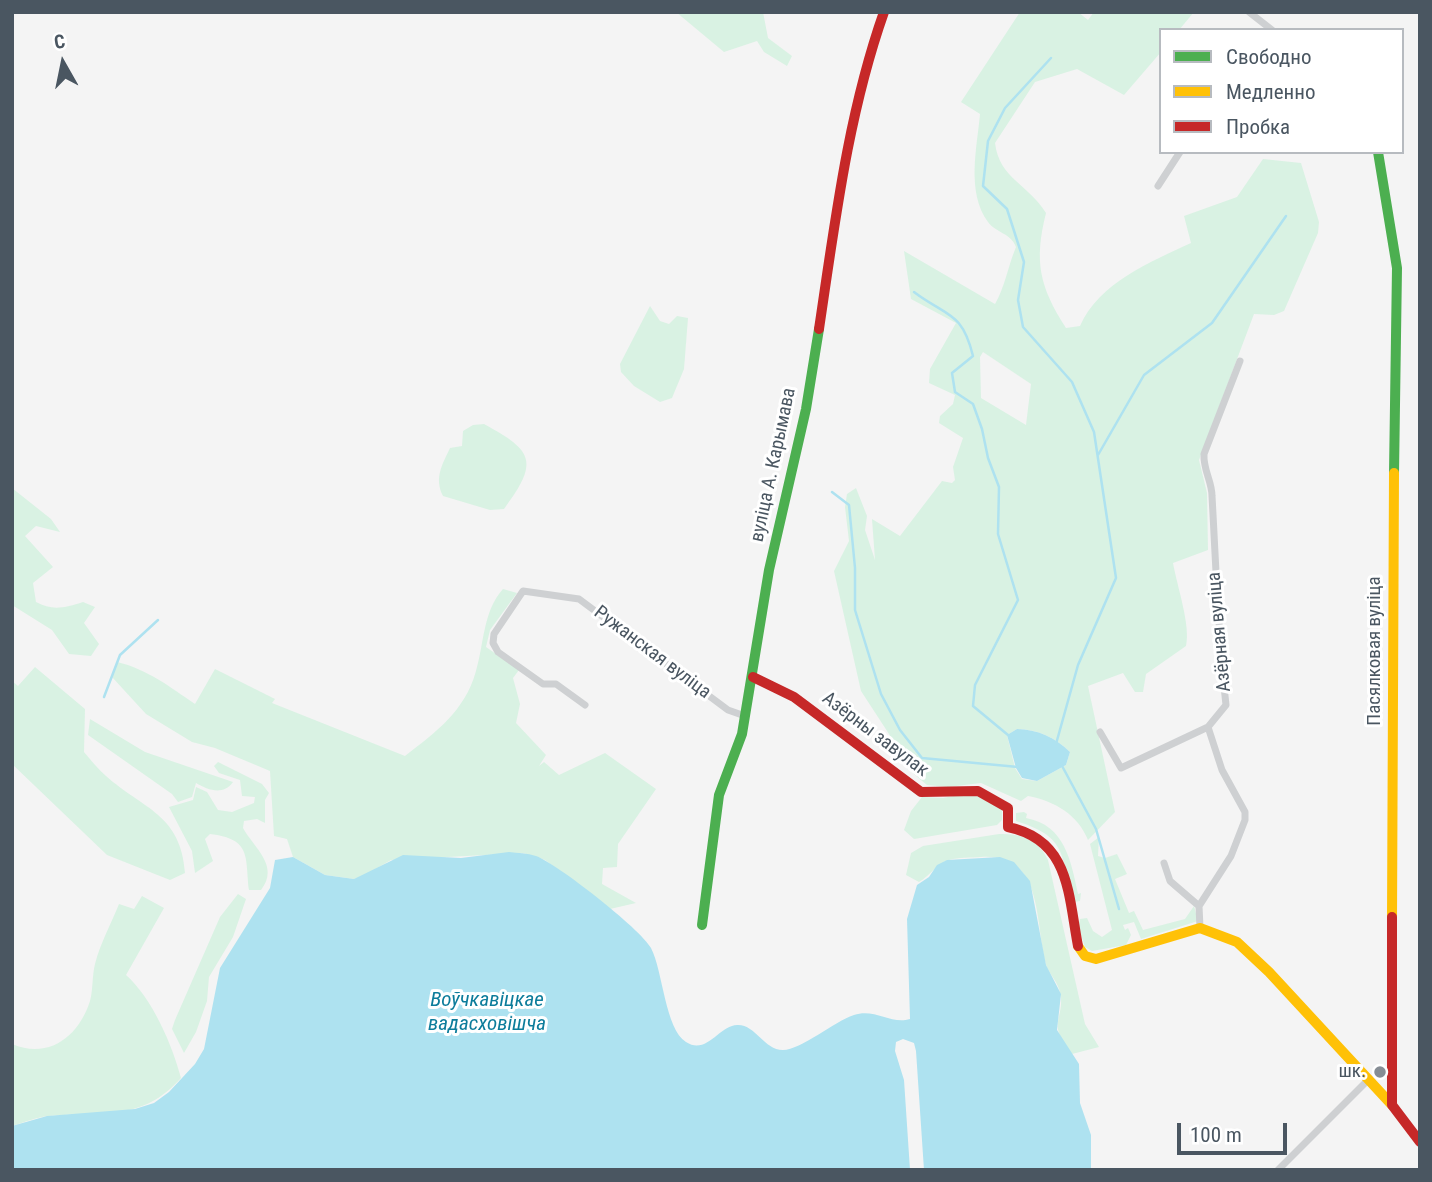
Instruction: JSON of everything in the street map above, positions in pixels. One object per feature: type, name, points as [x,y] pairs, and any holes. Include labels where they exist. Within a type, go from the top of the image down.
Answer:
[{"type":"street","name":"вуліца А. Карымава","points":[[702,925],[707,867],[719,795],[742,734],[769,570],[806,409],[848,142],[871,49],[884,12]]},
{"type":"street","points":[[1249,12],[1269,28]]},
{"type":"street","points":[[1158,186],[1179,154]]},
{"type":"street","name":"Пасялковая вуліца","points":[[1378,154],[1397,268],[1392,677],[1392,1105]]},
{"type":"street","name":"Азёрная вуліца","points":[[1208,727],[1226,705],[1216,622],[1212,491],[1203,467],[1204,454],[1240,361]]},
{"type":"street","name":"Ружанская вуліца","points":[[585,705],[556,684],[542,684],[498,652],[493,643],[494,634],[523,591],[579,599],[728,710],[745,716]]},
{"type":"street","name":"Азёрны завулак","points":[[753,677],[794,696],[921,792],[972,790],[1004,803],[1008,808],[1008,827],[1035,832],[1054,849],[1078,948],[1085,957],[1096,959],[1200,928]]},
{"type":"street","points":[[1100,732],[1121,768],[1208,727],[1222,769],[1245,811],[1245,820],[1231,856],[1199,906],[1200,928],[1237,942],[1255,957],[1369,1079],[1420,1142]]},
{"type":"street","points":[[1164,863],[1170,881],[1199,906]]},
{"type":"street","points":[[1278,1170],[1369,1079]]},
{"type":"green space","points":[[676,12],[763,12],[768,38],[792,56],[787,66],[764,52],[757,41],[724,52]]},
{"type":"green space","points":[[1020,12],[1078,12],[1088,20],[1094,12],[1194,12],[1181,28],[1159,28],[1159,54],[1124,95],[1077,69],[1035,82],[995,143],[1002,165],[1046,213],[1040,245],[1041,273],[1050,299],[1066,328],[1080,326],[1100,298],[1127,276],[1191,243],[1184,216],[1237,197],[1263,159],[1301,163],[1319,222],[1318,233],[1284,311],[1274,315],[1254,314],[1199,460],[1207,493],[1208,550],[1173,563],[1185,617],[1186,646],[1146,674],[1143,692],[1135,692],[1123,673],[1088,686],[1115,812],[1088,840],[1072,816],[1047,801],[1028,796],[1021,801],[981,783],[948,787],[927,785],[903,765],[889,734],[861,691],[834,571],[849,541],[845,507],[847,494],[856,488],[867,516],[865,530],[875,560],[872,519],[900,536],[942,481],[952,483],[955,480],[953,467],[963,438],[939,423],[940,416],[953,404],[955,395],[929,383],[930,369],[956,323],[911,299],[904,251],[995,304],[1016,247],[1011,239],[991,226],[977,197],[975,155],[980,114],[961,102]],"holes":[[[983,352],[1031,384],[1026,425],[981,398],[980,357]],[[1017,729],[1059,742],[1070,752],[1066,765],[1037,781],[1022,779],[1015,768],[1007,735]]]},
{"type":"green space","points":[[650,306],[660,321],[669,324],[677,316],[688,318],[684,369],[672,398],[660,402],[634,386],[621,372],[620,364]]},
{"type":"green space","points":[[484,424],[513,442],[522,450],[526,459],[523,480],[504,509],[490,510],[443,496],[440,489],[440,472],[450,448],[462,446],[463,431],[473,425]]},
{"type":"green space","points":[[12,488],[51,519],[60,532],[36,526],[25,536],[53,567],[33,583],[36,602],[53,608],[83,602],[95,607],[84,623],[99,644],[91,656],[69,654],[52,630],[12,605]]},
{"type":"green space","points":[[503,589],[517,593],[490,630],[486,647],[519,670],[513,678],[520,704],[516,723],[546,755],[539,766],[544,762],[559,775],[605,753],[656,789],[618,844],[617,867],[603,868],[602,884],[636,903],[610,909],[545,860],[523,853],[391,860],[354,879],[325,875],[293,857],[287,839],[274,836],[270,771],[215,748],[192,742],[146,714],[112,677],[117,662],[128,665],[158,679],[195,704],[215,669],[275,699],[272,703],[405,756],[448,720],[465,698],[476,671],[491,607]]},
{"type":"green space","points":[[35,667],[85,709],[84,752],[106,776],[168,825],[182,853],[185,873],[170,880],[107,855],[12,764],[12,681],[18,686]]},
{"type":"green space","points":[[90,719],[145,752],[233,782],[220,790],[196,783],[192,797],[178,802],[172,794],[88,735]]},
{"type":"green space","points":[[218,762],[262,784],[269,793],[265,800],[265,823],[257,819],[244,821],[243,828],[267,865],[268,873],[261,890],[249,890],[244,852],[240,845],[224,836],[210,834],[205,839],[213,861],[195,873],[192,851],[169,807],[193,800],[196,787],[207,792],[218,810],[232,812],[254,803],[255,797],[242,796],[240,780],[219,773],[214,766]]},
{"type":"green space","points":[[969,793],[982,795],[1002,809],[1002,820],[997,825],[914,839],[904,830],[911,811],[922,797],[943,798]]},
{"type":"green space","points":[[1016,813],[1027,814],[1026,818],[1050,828],[1058,836],[1069,857],[1078,894],[1081,893],[1080,901],[1074,902],[1071,898],[1062,857],[1052,840],[1044,833],[1016,821]]},
{"type":"green space","points":[[999,834],[1028,839],[1039,847],[1048,860],[1085,1024],[1099,1047],[1072,1054],[1059,1034],[1059,989],[1046,965],[1032,891],[1025,876],[1015,865],[1001,858],[961,858],[944,862],[919,882],[906,875],[911,853],[923,846]]},
{"type":"green space","points":[[1099,837],[1098,856],[1105,858],[1117,854],[1127,874],[1115,879],[1129,913],[1134,911],[1143,930],[1185,919],[1194,906],[1198,921],[1141,939],[1134,922],[1123,925],[1131,935],[1126,945],[1092,951],[1085,947],[1078,926],[1080,919],[1087,918],[1093,931],[1102,937],[1112,930],[1090,844]]},
{"type":"green space","points":[[238,894],[246,899],[233,937],[209,977],[207,1001],[196,1032],[184,1053],[172,1029],[175,1020],[220,917]]},
{"type":"green space","points":[[142,896],[164,908],[126,975],[144,996],[160,1022],[181,1078],[152,1102],[136,1108],[121,1112],[44,1117],[12,1126],[12,1044],[38,1049],[50,1047],[61,1042],[78,1025],[90,1001],[97,956],[119,904],[134,909]]},
{"type":"water","points":[[1017,729],[1046,735],[1059,742],[1070,752],[1066,765],[1037,781],[1022,778],[1016,768],[1007,735]]},
{"type":"water","name":"Воўчкавіцкае вадасховішча","points":[[509,852],[536,856],[546,861],[615,912],[644,939],[655,958],[673,1025],[686,1042],[694,1045],[707,1043],[725,1029],[738,1025],[750,1029],[770,1046],[783,1050],[799,1046],[837,1023],[862,1013],[896,1020],[910,1019],[907,919],[917,885],[929,877],[937,865],[947,860],[1000,857],[1014,862],[1030,881],[1046,965],[1061,994],[1057,1030],[1079,1064],[1080,1103],[1091,1135],[1091,1170],[924,1170],[916,1051],[914,1043],[903,1039],[896,1042],[895,1051],[904,1080],[910,1170],[12,1170],[12,1126],[47,1116],[135,1109],[154,1103],[169,1092],[195,1064],[204,1049],[220,968],[270,888],[275,860],[293,857],[325,875],[354,879],[403,855],[461,858]]},
{"type":"waterway","points":[[1051,58],[1005,108],[988,141],[983,186],[1007,209],[1024,262],[1018,300],[1023,327],[1072,382],[1094,432],[1116,578],[1078,665],[1056,744]]},
{"type":"waterway","points":[[1098,455],[1144,375],[1212,323],[1286,216]]},
{"type":"waterway","points":[[914,292],[952,316],[964,331],[973,356],[952,373],[955,392],[973,404],[982,429],[988,458],[999,487],[998,534],[1018,600],[975,685],[973,706],[1008,735]]},
{"type":"waterway","points":[[832,492],[849,505],[855,568],[855,610],[881,694],[900,730],[922,758],[1018,767]]},
{"type":"waterway","points":[[104,697],[120,655],[158,620]]},
{"type":"waterway","points":[[1061,764],[1096,829],[1119,909]]},
{"type":"traffic: fast","points":[[1378,154],[1397,268],[1394,473]]},
{"type":"traffic: fast","points":[[702,925],[719,795],[742,734],[769,570],[806,409],[819,329]]},
{"type":"traffic: slow","points":[[1392,917],[1394,473]]},
{"type":"traffic: slow","points":[[1078,946],[1085,956],[1096,959],[1200,928],[1237,942],[1269,972],[1392,1105]]},
{"type":"traffic: jam","points":[[819,329],[852,129],[884,12]]},
{"type":"traffic: jam","points":[[753,677],[794,697],[921,792],[978,791],[1008,808],[1008,827],[1028,834],[1044,844],[1055,857],[1068,889],[1078,946]]},
{"type":"traffic: jam","points":[[1392,917],[1392,1105],[1420,1142]]},
{"type":"place","name":"шк.","points":[[1380,1072]]}]
